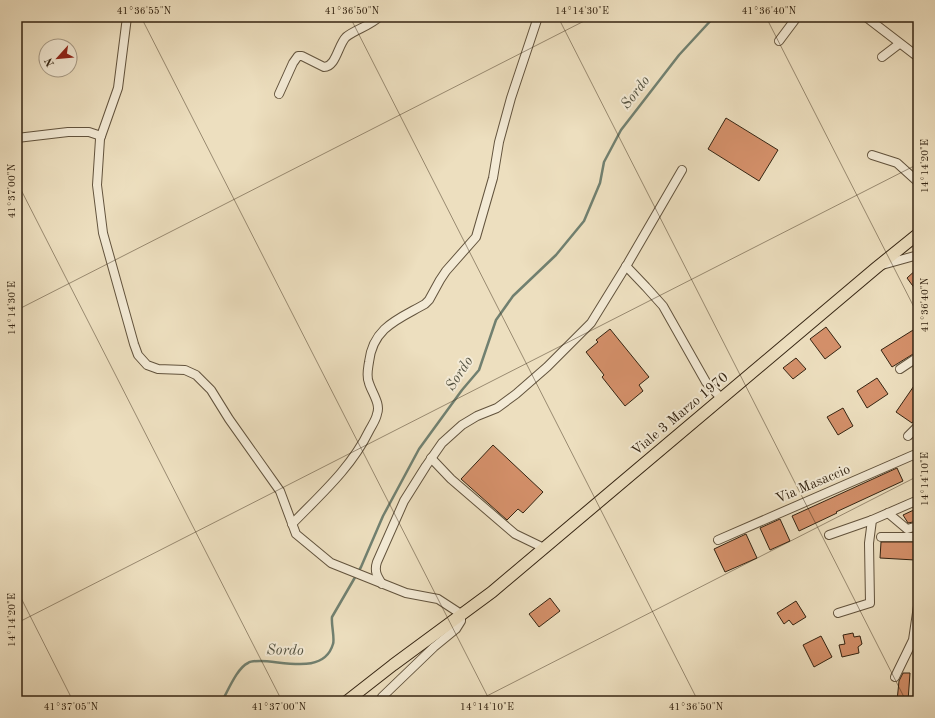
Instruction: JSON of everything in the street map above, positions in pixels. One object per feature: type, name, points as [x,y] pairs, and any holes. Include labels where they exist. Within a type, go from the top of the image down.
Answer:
[{"type":"main road","name":"Viale 3 Marzo 1970","points":[[346,701],[492,592],[918,234]]},
{"type":"street","points":[[127,17],[118,88],[101,136],[97,185],[103,233],[138,355],[147,365],[158,369],[185,370],[196,375],[211,390],[229,420],[280,491],[296,534],[331,563],[406,594],[438,599],[461,614],[461,621],[456,629],[434,647],[382,697],[380,701]]},
{"type":"street","points":[[279,94],[292,63],[298,56],[302,56],[324,67],[328,67],[332,64],[346,38],[379,17]]},
{"type":"street","points":[[292,524],[343,472],[362,445],[377,415],[379,408],[368,381],[368,373],[370,356],[378,336],[390,324],[426,304],[446,271],[476,237],[493,178],[511,98],[538,17]]},
{"type":"street","points":[[866,17],[899,44],[918,57]]},
{"type":"street","points":[[877,26],[879,17]]},
{"type":"street","points":[[779,42],[794,18]]},
{"type":"street","points":[[882,57],[899,44]]},
{"type":"street","points":[[17,138],[68,132],[89,132],[101,136]]},
{"type":"street","points":[[872,155],[897,163],[918,182]]},
{"type":"street","points":[[382,584],[376,574],[375,569],[377,562],[404,501],[431,458],[442,443],[462,425],[477,416],[497,408],[516,394],[547,367],[591,323],[682,170]]},
{"type":"street","points":[[876,268],[918,255]]},
{"type":"street","points":[[626,266],[663,306],[706,382],[722,399]]},
{"type":"street","points":[[900,369],[918,357]]},
{"type":"street","points":[[908,436],[918,426]]},
{"type":"street","name":"Via Masaccio","points":[[718,540],[918,453]]},
{"type":"street","points":[[431,458],[451,480],[515,534],[544,548]]},
{"type":"street","points":[[829,535],[872,520],[918,500]]},
{"type":"street","points":[[888,513],[907,529],[918,526]]},
{"type":"street","points":[[838,613],[870,603],[869,543],[872,520]]},
{"type":"street","points":[[880,537],[918,537]]},
{"type":"street","points":[[895,677],[913,640],[918,606]]},
{"type":"building","points":[[726,118],[778,150],[759,181],[708,149]]},
{"type":"building","points":[[918,268],[918,293],[907,278]]},
{"type":"building","points":[[826,327],[841,347],[825,359],[810,339]]},
{"type":"building","points":[[918,327],[918,351],[892,367],[881,350]]},
{"type":"building","points":[[610,329],[649,377],[639,385],[643,391],[625,406],[602,377],[604,375],[586,352],[598,342],[596,340]]},
{"type":"building","points":[[796,358],[806,369],[793,379],[783,368]]},
{"type":"building","points":[[877,378],[888,394],[867,408],[857,391]]},
{"type":"building","points":[[918,380],[918,415],[912,423],[896,412]]},
{"type":"building","points":[[843,408],[853,426],[838,435],[827,417]]},
{"type":"building","points":[[493,445],[543,492],[523,513],[518,509],[507,520],[461,479]]},
{"type":"building","points":[[897,468],[903,481],[799,531],[792,516]]},
{"type":"building","points":[[918,508],[918,521],[908,523],[903,515]]},
{"type":"building","points":[[780,519],[790,541],[770,550],[760,528]]},
{"type":"building","points":[[746,534],[757,558],[725,572],[714,549]]},
{"type":"building","points":[[881,542],[916,542],[915,560],[880,558]]},
{"type":"building","points":[[550,598],[560,611],[539,627],[529,614]]},
{"type":"building","points":[[796,601],[806,617],[793,625],[789,620],[784,624],[777,613]]},
{"type":"building","points":[[853,633],[854,637],[860,636],[862,644],[858,647],[859,653],[842,657],[839,645],[845,644],[843,635]]},
{"type":"building","points":[[821,636],[832,657],[814,667],[803,645]]},
{"type":"building","points":[[903,673],[910,673],[908,701],[897,701],[899,681]]},
{"type":"waterway","name":"Sordo","points":[[222,701],[233,680],[240,670],[249,662],[260,661],[291,664],[312,663],[321,660],[328,654],[333,644],[332,617],[361,567],[383,516],[419,449],[462,390],[479,370],[496,320],[513,296],[556,255],[584,221],[600,183],[604,162],[621,130],[679,55],[714,17]]}]
